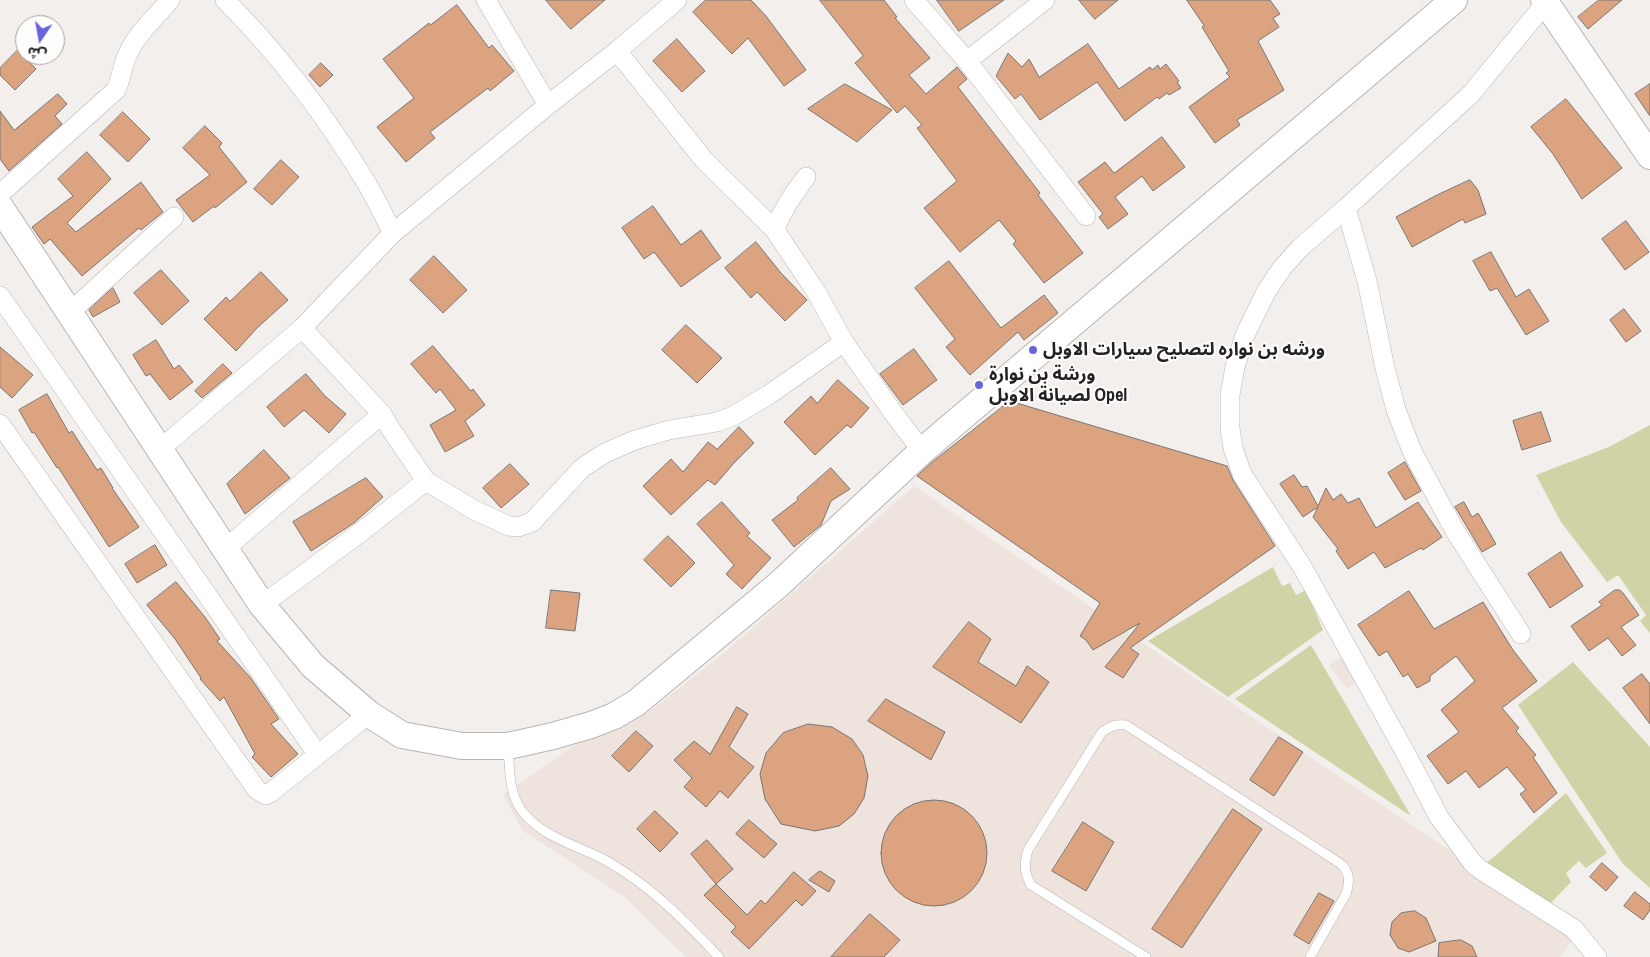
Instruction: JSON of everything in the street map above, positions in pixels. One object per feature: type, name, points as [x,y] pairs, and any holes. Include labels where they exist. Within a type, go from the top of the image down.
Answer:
[{"type":"street","points":[[0,194],[116,90],[132,46],[170,0]]},
{"type":"street","points":[[225,0],[278,58],[325,120],[365,180],[392,233]]},
{"type":"street","points":[[486,0],[548,105]]},
{"type":"street","points":[[159,450],[302,328],[392,233],[548,105],[618,51],[677,0]]},
{"type":"street","points":[[914,0],[967,61],[1086,216]]},
{"type":"street","points":[[967,61],[1045,0]]},
{"type":"street","points":[[0,207],[262,605],[313,666],[368,714],[402,735],[462,746],[508,746],[591,725],[614,716],[636,704],[777,586],[922,451],[1454,0]]},
{"type":"street","points":[[1598,957],[1574,929],[1478,868],[1439,818],[1401,744],[1303,568],[1242,474],[1233,448],[1230,428],[1230,394],[1234,367],[1245,334],[1266,292],[1282,268],[1300,248],[1471,94],[1546,1],[1650,156]]},
{"type":"street","points":[[618,51],[704,160],[720,178],[774,229],[815,290],[844,342],[922,451]]},
{"type":"street","points":[[774,229],[789,201],[806,177]]},
{"type":"street","points":[[1346,208],[1368,281],[1396,410],[1412,451],[1455,531],[1521,634]]},
{"type":"street","points":[[69,312],[174,217]]},
{"type":"street","points":[[0,296],[318,755]]},
{"type":"street","points":[[302,328],[382,414],[426,481],[474,510],[509,526],[518,527],[525,526],[538,517],[582,468],[605,453],[635,440],[669,430],[717,422],[733,416],[770,394],[844,342]]},
{"type":"street","points":[[225,549],[382,414]]},
{"type":"street","points":[[0,424],[257,790],[266,795],[270,793],[368,714]]},
{"type":"street","points":[[262,605],[426,481]]},
{"type":"lane","points":[[1146,957],[1031,885],[1024,864],[1028,850],[1102,732],[1109,726],[1118,724],[1126,726],[1346,869],[1349,886],[1346,894],[1310,957]]},
{"type":"lane","points":[[508,746],[511,783],[515,799],[530,820],[543,830],[569,844],[603,859],[652,892],[719,957]]},
{"type":"shaded area","points":[[914,486],[1303,752],[1576,935],[1560,957],[686,957],[623,896],[523,831],[503,795],[570,748],[650,711],[724,653]]},
{"type":"shaded area","points":[[1343,656],[1361,679],[1347,689],[1329,666]]},
{"type":"green space","points":[[1650,425],[1650,633],[1640,621],[1646,615],[1618,575],[1607,582],[1561,522],[1536,475],[1609,447]]},
{"type":"green space","points":[[1273,567],[1282,586],[1290,583],[1296,595],[1306,590],[1323,630],[1228,697],[1148,641]]},
{"type":"green space","points":[[1311,645],[1411,816],[1235,699]]},
{"type":"green space","points":[[1573,662],[1650,747],[1650,888],[1623,864],[1518,705]]},
{"type":"green space","points":[[1566,793],[1607,853],[1586,868],[1579,861],[1566,873],[1571,882],[1545,909],[1482,866]]},
{"type":"building","points":[[546,0],[605,0],[571,29]]},
{"type":"building","points":[[706,0],[751,0],[766,16],[806,70],[784,86],[748,38],[732,54],[693,12]]},
{"type":"building","points":[[820,0],[884,0],[897,17],[895,18],[930,58],[909,75],[926,94],[957,67],[967,79],[958,87],[1040,193],[1038,195],[1083,253],[1044,283],[1013,244],[1016,241],[999,220],[960,252],[924,208],[957,181],[917,128],[922,125],[905,106],[897,113],[855,63],[863,56]]},
{"type":"building","points":[[937,0],[1004,0],[959,31]]},
{"type":"building","points":[[1079,0],[1118,0],[1095,19]]},
{"type":"building","points":[[1187,0],[1270,0],[1280,14],[1273,18],[1279,27],[1258,41],[1284,90],[1237,120],[1240,125],[1215,143],[1189,107],[1230,77],[1226,73],[1229,71]]},
{"type":"building","points":[[1599,0],[1622,0],[1588,29],[1578,17]]},
{"type":"building","points":[[457,5],[489,48],[492,45],[514,71],[490,91],[488,88],[430,132],[435,138],[406,162],[377,127],[414,98],[383,59],[429,23],[430,25]]},
{"type":"building","points":[[677,39],[705,71],[682,92],[653,61]]},
{"type":"building","points":[[1088,44],[1119,89],[1150,67],[1152,70],[1158,65],[1160,69],[1166,64],[1179,81],[1177,82],[1181,88],[1169,95],[1167,93],[1159,99],[1157,97],[1125,121],[1097,82],[1040,120],[1021,94],[1015,99],[996,76],[1008,53],[1022,67],[1029,59],[1039,77]]},
{"type":"building","points":[[15,53],[15,65],[32,65],[36,69],[15,90],[0,75],[0,68]]},
{"type":"building","points":[[321,63],[333,75],[320,87],[309,75]]},
{"type":"building","points":[[845,84],[892,110],[857,142],[808,109]]},
{"type":"building","points":[[1650,84],[1650,116],[1635,94]]},
{"type":"building","points":[[58,94],[67,104],[55,116],[62,124],[9,171],[0,159],[0,111],[14,130]]},
{"type":"building","points":[[1566,99],[1622,168],[1582,199],[1553,154],[1531,127]]},
{"type":"building","points":[[123,112],[150,139],[128,162],[100,135]]},
{"type":"building","points":[[205,126],[222,143],[219,147],[247,182],[215,208],[214,206],[193,222],[176,200],[210,175],[183,148]]},
{"type":"building","points":[[1162,137],[1185,167],[1153,191],[1142,176],[1115,197],[1128,214],[1108,229],[1099,217],[1103,214],[1078,182],[1105,162],[1114,173]]},
{"type":"building","points":[[87,152],[111,179],[67,223],[76,232],[141,182],[163,212],[141,230],[139,228],[82,276],[50,239],[44,244],[32,227],[73,196],[58,179]]},
{"type":"building","points":[[281,160],[299,177],[272,205],[254,189]]},
{"type":"building","points":[[1470,180],[1478,190],[1486,214],[1465,223],[1463,219],[1412,247],[1396,217]]},
{"type":"building","points":[[653,206],[681,245],[701,230],[721,258],[681,287],[654,252],[644,259],[622,228]]},
{"type":"building","points":[[1626,221],[1649,252],[1625,270],[1602,239]]},
{"type":"building","points":[[756,242],[781,273],[807,300],[785,321],[757,292],[751,298],[725,268]]},
{"type":"building","points":[[1491,252],[1516,297],[1529,289],[1549,321],[1526,335],[1497,288],[1490,291],[1473,261]]},
{"type":"building","points":[[434,256],[467,290],[443,313],[410,280]]},
{"type":"building","points":[[949,261],[1001,328],[1044,295],[1058,313],[1024,340],[1018,332],[970,375],[946,347],[955,339],[915,288]]},
{"type":"building","points":[[161,270],[189,301],[162,325],[134,293]]},
{"type":"building","points":[[261,272],[288,300],[257,328],[236,351],[204,319],[226,297],[230,301]]},
{"type":"building","points":[[113,288],[120,302],[93,317],[89,310]]},
{"type":"building","points":[[1624,309],[1641,331],[1626,342],[1610,320]]},
{"type":"building","points":[[686,325],[722,358],[697,383],[662,350]]},
{"type":"building","points":[[156,340],[174,369],[179,365],[193,382],[170,400],[150,374],[146,376],[133,355]]},
{"type":"building","points":[[433,346],[471,391],[473,389],[485,405],[465,421],[474,436],[445,452],[430,425],[456,410],[440,389],[436,393],[411,364]]},
{"type":"building","points":[[0,347],[33,375],[12,398],[0,387]]},
{"type":"building","points":[[914,349],[937,380],[903,405],[880,374]]},
{"type":"building","points":[[223,364],[232,373],[202,398],[195,391]]},
{"type":"building","points":[[306,374],[325,396],[346,414],[329,433],[304,410],[284,427],[267,407]]},
{"type":"building","points":[[838,380],[869,408],[851,428],[847,425],[815,455],[784,422],[811,396],[817,403]]},
{"type":"building","points":[[47,394],[69,433],[72,431],[97,470],[101,468],[112,488],[139,527],[109,547],[58,467],[34,432],[32,433],[19,410]]},
{"type":"building","points":[[1010,401],[1227,466],[1233,480],[1275,546],[1130,648],[1139,654],[1123,678],[1105,667],[1140,623],[1093,650],[1086,640],[1080,636],[1100,603],[917,476]]},
{"type":"building","points":[[1541,412],[1551,441],[1522,450],[1513,421]]},
{"type":"building","points":[[739,427],[754,443],[715,485],[708,480],[671,515],[643,486],[671,459],[683,472],[708,442],[717,449]]},
{"type":"building","points":[[264,450],[290,478],[245,514],[227,484]]},
{"type":"building","points":[[1405,462],[1421,491],[1405,500],[1388,473]]},
{"type":"building","points":[[510,464],[529,484],[501,508],[483,488]]},
{"type":"building","points":[[831,468],[850,489],[831,501],[821,525],[794,547],[772,520],[798,500],[797,498]]},
{"type":"building","points":[[1294,475],[1302,487],[1307,486],[1318,506],[1326,488],[1333,500],[1341,494],[1348,503],[1359,498],[1376,528],[1418,502],[1442,537],[1423,550],[1421,548],[1385,568],[1374,552],[1348,569],[1336,551],[1338,549],[1313,517],[1318,507],[1303,517],[1280,484]]},
{"type":"building","points":[[366,478],[383,497],[354,523],[311,551],[293,522]]},
{"type":"building","points":[[722,502],[750,533],[747,536],[771,558],[742,589],[726,574],[734,565],[697,524]]},
{"type":"building","points":[[1464,502],[1472,517],[1478,513],[1496,544],[1482,552],[1455,507]]},
{"type":"building","points":[[668,536],[695,563],[671,587],[644,560]]},
{"type":"building","points":[[155,545],[167,565],[137,583],[125,564]]},
{"type":"building","points":[[1561,552],[1583,586],[1550,608],[1528,574]]},
{"type":"building","points":[[176,582],[205,617],[220,639],[217,641],[250,677],[279,719],[271,724],[298,754],[271,777],[252,757],[255,754],[224,697],[220,701],[200,679],[175,639],[147,605]]},
{"type":"building","points":[[551,590],[580,593],[575,631],[546,628]]},
{"type":"building","points":[[1615,590],[1620,590],[1623,593],[1639,615],[1621,627],[1636,645],[1622,656],[1608,638],[1589,651],[1571,626],[1602,605],[1599,602]]},
{"type":"building","points":[[1409,591],[1434,629],[1483,602],[1513,650],[1537,681],[1502,708],[1519,728],[1516,731],[1536,755],[1533,757],[1557,793],[1534,813],[1520,794],[1526,790],[1507,767],[1479,788],[1466,771],[1448,784],[1427,756],[1459,732],[1441,710],[1475,681],[1456,656],[1430,676],[1430,681],[1417,688],[1408,674],[1403,677],[1387,651],[1379,656],[1358,625]]},
{"type":"building","points":[[969,622],[991,639],[978,662],[1016,686],[1027,666],[1049,682],[1021,723],[933,667]]},
{"type":"building","points":[[1642,674],[1650,684],[1650,724],[1623,688]]},
{"type":"building","points":[[886,699],[945,732],[931,760],[868,721]]},
{"type":"building","points":[[737,707],[748,714],[729,747],[754,767],[728,798],[720,791],[706,807],[684,787],[692,778],[674,760],[694,741],[710,754]]},
{"type":"building","points":[[808,724],[832,727],[852,739],[863,755],[868,776],[864,798],[854,814],[839,826],[815,831],[781,824],[765,799],[760,774],[766,753],[783,733]]},
{"type":"building","points":[[636,731],[653,746],[629,772],[612,756]]},
{"type":"building","points":[[1279,737],[1303,752],[1274,796],[1250,780]]},
{"type":"building","points":[[934,800],[954,804],[971,816],[983,833],[987,853],[983,873],[971,890],[954,902],[934,906],[914,902],[897,890],[885,873],[881,853],[885,833],[897,816],[914,804]]},
{"type":"building","points":[[1233,809],[1262,829],[1182,948],[1152,929]]},
{"type":"building","points":[[655,811],[678,833],[660,852],[637,829]]},
{"type":"building","points":[[749,820],[777,844],[764,858],[736,834]]},
{"type":"building","points":[[1083,822],[1114,842],[1086,891],[1052,871]]},
{"type":"building","points":[[707,840],[733,869],[716,884],[691,854]]},
{"type":"building","points":[[1602,863],[1618,877],[1606,891],[1590,877]]},
{"type":"building","points":[[820,871],[835,881],[829,892],[809,880]]},
{"type":"building","points":[[794,872],[816,891],[802,906],[796,900],[749,949],[731,932],[736,927],[704,895],[716,884],[747,915],[761,900],[765,904]]},
{"type":"building","points":[[1635,892],[1650,904],[1650,910],[1643,920],[1624,906]]},
{"type":"building","points":[[1319,893],[1334,901],[1309,944],[1294,935]]},
{"type":"building","points":[[1415,911],[1426,918],[1436,941],[1409,952],[1398,948],[1390,935],[1392,922],[1401,913]]},
{"type":"building","points":[[870,914],[900,940],[884,957],[831,957]]},
{"type":"building","points":[[1461,940],[1472,946],[1477,957],[1438,957],[1439,943]]},
{"type":"place","name":"ورشه بن نواره لتصليح سيارات الاوبل","points":[[1033,350]]},
{"type":"place","name":"ورشة بن نوارة لصيانة الاوبل Opel","points":[[979,385]]}]
